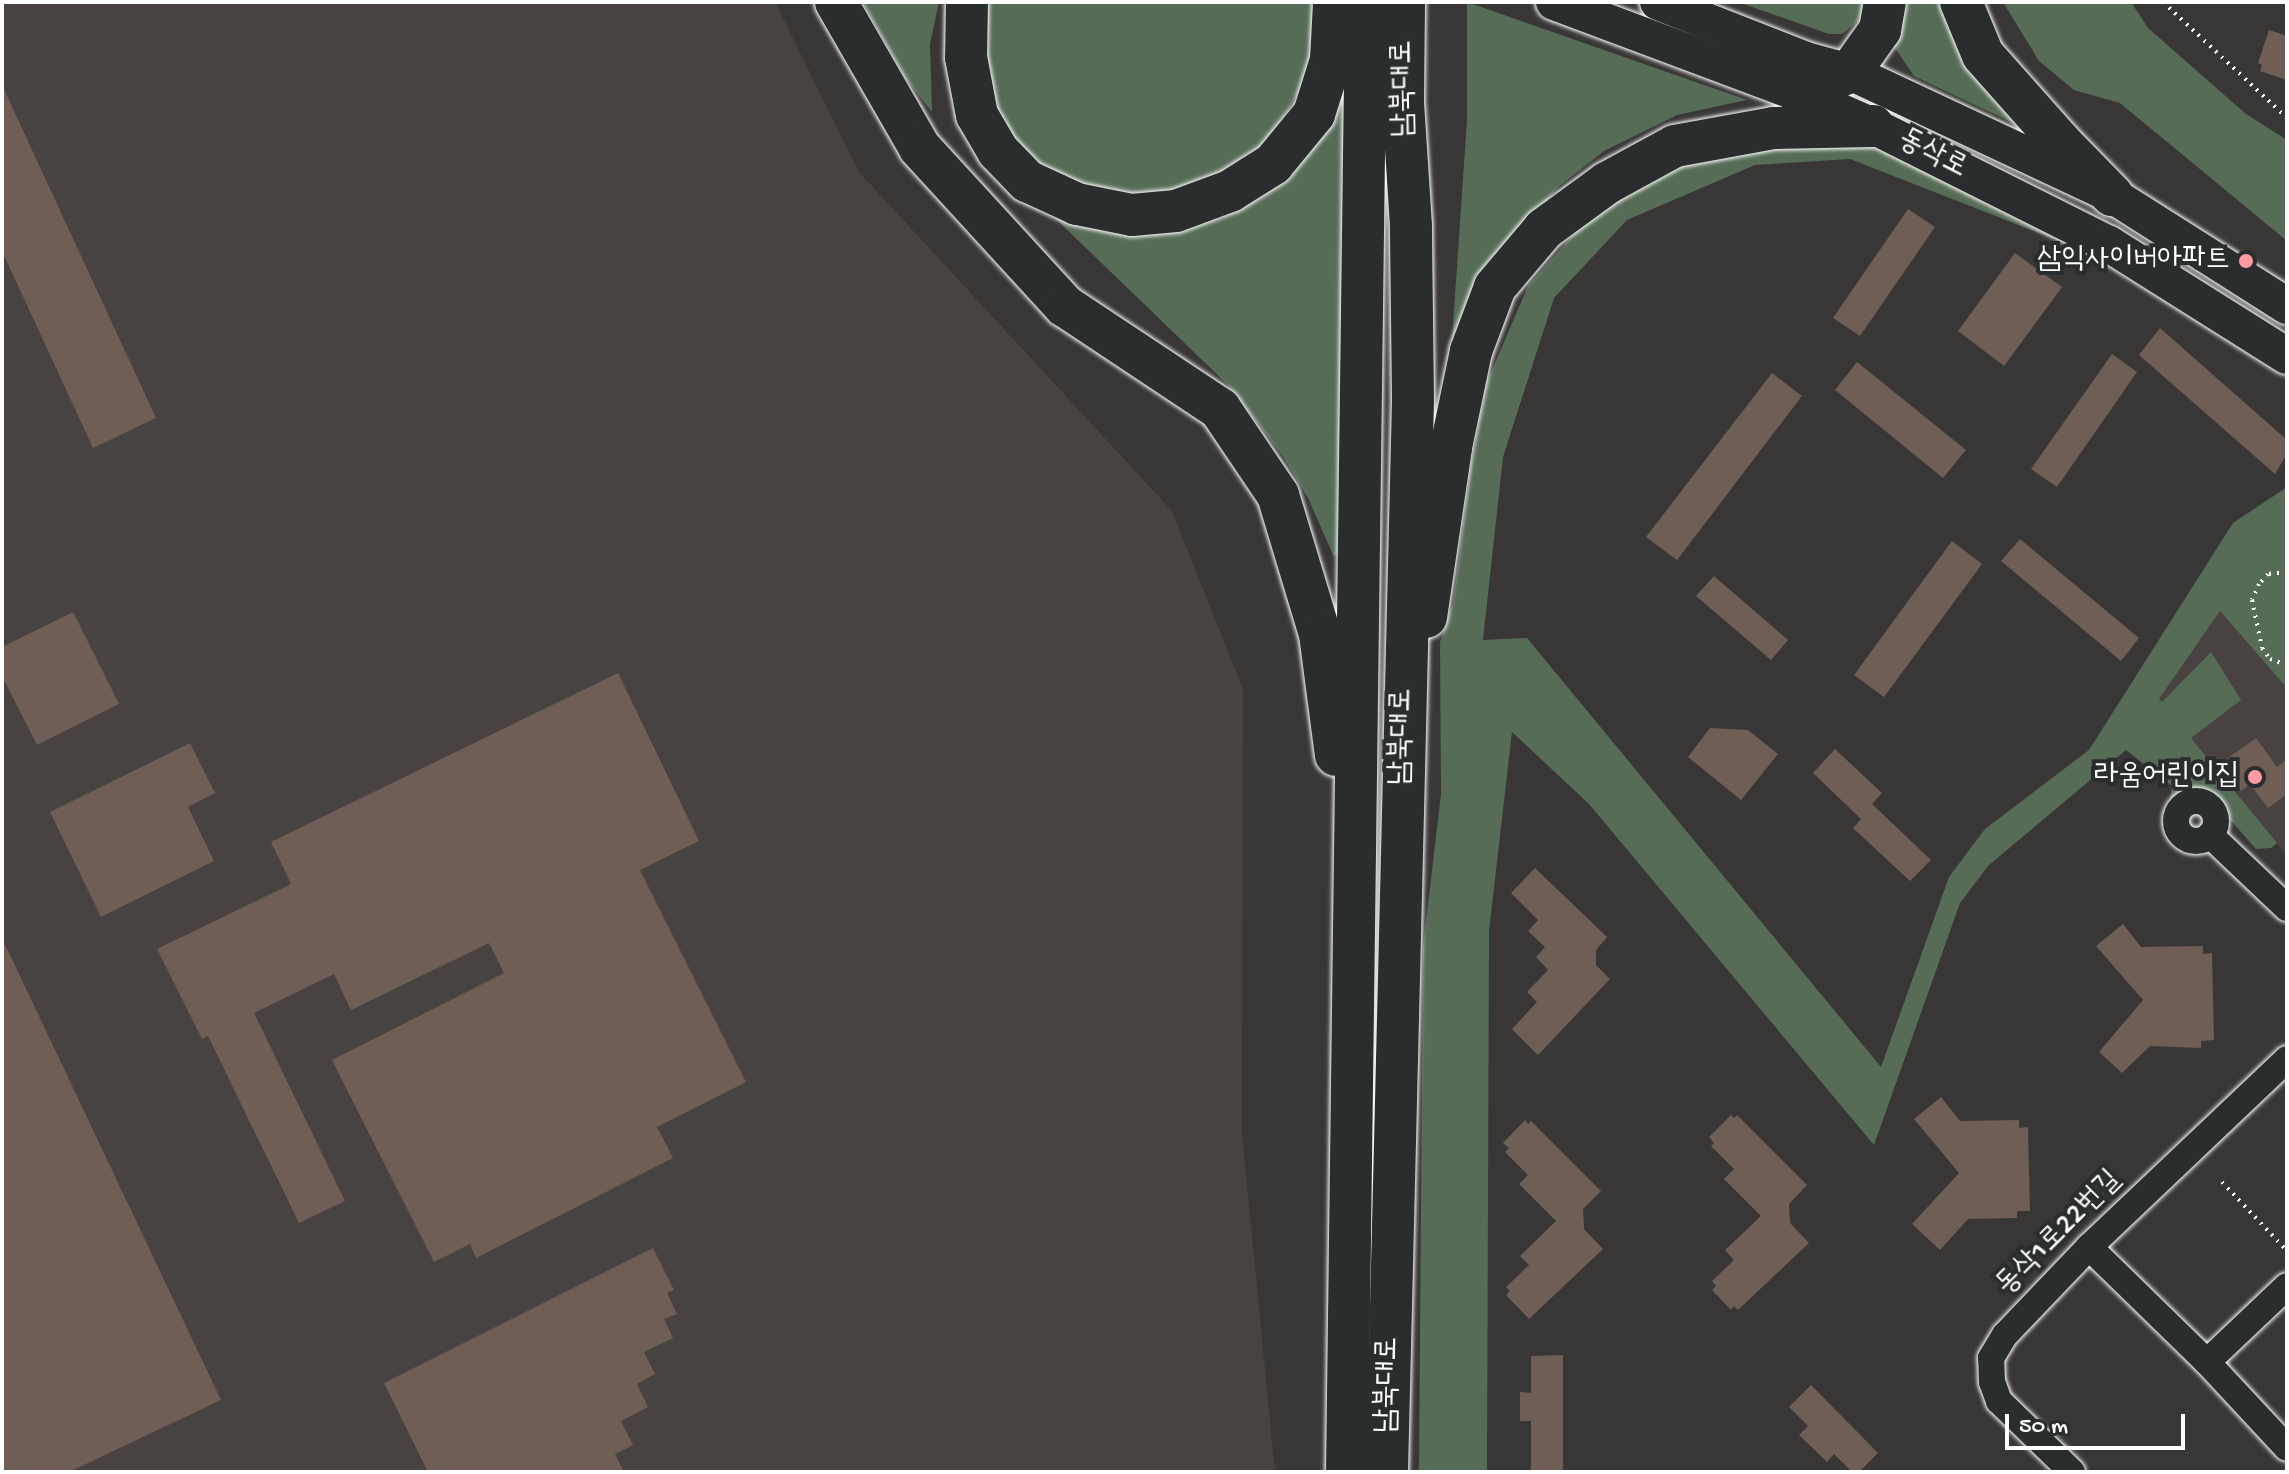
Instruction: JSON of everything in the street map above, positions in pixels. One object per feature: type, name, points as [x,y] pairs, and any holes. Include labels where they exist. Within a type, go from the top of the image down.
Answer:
[{"type":"highway","points":[[967,2],[966,57],[977,115],[998,151],[1027,181],[1077,204],[1132,215],[1190,206],[1230,191],[1273,164],[1314,114],[1331,60],[1334,2]]},
{"type":"highway","name":"남북대로","points":[[1347,1472],[1366,2]]},
{"type":"highway","name":"남북대로","points":[[1387,1472],[1413,398],[1411,226],[1403,101],[1404,2]]},
{"type":"highway","points":[[1411,226],[1424,2]]},
{"type":"highway","points":[[1798,93],[1850,72],[1880,30],[1885,2]]},
{"type":"highway","points":[[1961,2],[1983,55],[2112,195]]},
{"type":"highway","points":[[841,9],[920,148],[1065,306],[1220,409],[1278,495],[1320,634],[1353,879]]},
{"type":"highway","points":[[1403,752],[1439,546],[1451,447],[1471,351],[1495,287],[1544,229],[1607,183],[1675,146],[1774,128],[1873,126]]},
{"type":"main road","name":"동삭로","points":[[1554,2],[1798,93],[1873,126],[2109,244],[2287,356]]},
{"type":"main road","name":"동삭로","points":[[1658,2],[1806,60],[1850,72],[2112,195],[2287,306]]},
{"type":"street","points":[[2210,835],[2287,908]]},
{"type":"street","name":"동삭1로22번길","points":[[2072,1472],[1999,1401],[1992,1382],[1991,1358],[2005,1335],[2089,1247],[2283,1071]]},
{"type":"street","points":[[2089,1247],[2207,1362],[2287,1448]]},
{"type":"street","points":[[2207,1362],[2287,1286]]},
{"type":"path","points":[[2163,2],[2287,118]]},
{"type":"path","points":[[2287,572],[2268,574],[2259,584],[2252,600],[2262,648],[2270,659],[2287,665]]},
{"type":"path","points":[[2222,1182],[2287,1251]]},
{"type":"shaded area","points":[[2,2],[775,2],[859,172],[1172,511],[1243,689],[1242,1134],[1275,1472],[2,1472]]},
{"type":"shaded area","name":"라움어린이집","points":[[2220,611],[2287,688],[2287,856],[2159,699]]},
{"type":"green space","points":[[863,2],[939,2],[930,44],[932,112],[906,79]]},
{"type":"green space","points":[[979,2],[1317,2],[1310,75],[1261,152],[1231,173],[1136,202],[1047,176],[996,122]]},
{"type":"green space","points":[[1467,2],[1747,100],[1677,115],[1604,151],[1558,187],[1521,232],[1450,369],[1467,120]]},
{"type":"green space","points":[[1738,2],[1870,2],[1858,21],[1842,34],[1829,34]]},
{"type":"green space","points":[[1903,2],[1942,2],[2020,126],[1914,76],[1893,45]]},
{"type":"green space","points":[[2003,2],[2131,2],[2148,28],[2246,114],[2287,140],[2287,241],[2120,103],[2074,90],[2039,61]]},
{"type":"green space","points":[[1346,91],[1337,553],[1334,557],[1308,498],[1283,456],[1228,385],[1030,194],[1187,227],[1222,218],[1267,192],[1333,121]]},
{"type":"green space","points":[[1874,145],[2071,232],[2070,245],[1850,159],[1755,165],[1627,220],[1554,298],[1503,457],[1483,640],[1527,638],[1881,1067],[1949,877],[1985,829],[2089,750],[2233,523],[2287,487],[2287,688],[2220,611],[2159,699],[2162,702],[2211,652],[2241,700],[2191,738],[2277,843],[2271,848],[2256,849],[2212,799],[2194,796],[2181,800],[2168,814],[2172,786],[2126,750],[1988,866],[1960,903],[1874,1145],[1589,804],[1512,732],[1489,931],[1487,1472],[1419,1472],[1423,947],[1441,794],[1440,642],[1453,603],[1471,465],[1487,382],[1528,286],[1605,199],[1714,151]]},
{"type":"building","points":[[2269,30],[2287,36],[2287,80],[2260,71],[2262,65],[2258,63]]},
{"type":"building","points":[[2,85],[156,418],[93,448],[2,251]]},
{"type":"building","points":[[1908,209],[1935,227],[1860,336],[1833,318]]},
{"type":"building","points":[[2015,253],[2062,287],[2004,366],[1958,331]]},
{"type":"building","points":[[2160,328],[2287,440],[2287,454],[2275,474],[2139,355]]},
{"type":"building","points":[[2112,354],[2137,372],[2057,487],[2031,469]]},
{"type":"building","points":[[1857,362],[1966,450],[1943,478],[1835,390]]},
{"type":"building","points":[[1772,373],[1802,396],[1677,560],[1646,537]]},
{"type":"building","points":[[2020,539],[2139,638],[2121,661],[2001,561]]},
{"type":"building","points":[[1952,541],[1982,564],[1884,697],[1854,675]]},
{"type":"building","points":[[1714,576],[1788,640],[1771,660],[1696,596]]},
{"type":"building","points":[[73,612],[119,704],[37,745],[2,676],[2,647]]},
{"type":"building","points":[[618,673],[699,841],[640,870],[746,1082],[657,1127],[673,1158],[476,1258],[470,1244],[434,1262],[332,1060],[504,973],[489,943],[351,1010],[334,974],[254,1013],[345,1201],[299,1223],[208,1036],[202,1039],[157,949],[291,884],[271,842]]},
{"type":"building","points":[[1710,728],[1748,730],[1778,754],[1741,800],[1688,757]]},
{"type":"building","points":[[2256,738],[2277,767],[2287,759],[2287,794],[2268,808],[2250,784],[2241,791],[2221,763]]},
{"type":"building","points":[[190,743],[215,793],[188,807],[214,861],[101,917],[50,812]]},
{"type":"building","points":[[1835,749],[1882,793],[1872,804],[1931,860],[1910,881],[1853,828],[1861,819],[1813,773]]},
{"type":"building","points":[[1535,868],[1607,937],[1596,950],[1596,965],[1610,979],[1538,1055],[1512,1029],[1537,1002],[1527,992],[1548,970],[1536,957],[1545,947],[1528,931],[1538,920],[1511,893]]},
{"type":"building","points":[[2123,924],[2141,947],[2203,946],[2203,954],[2212,953],[2214,1040],[2201,1041],[2201,1048],[2150,1046],[2122,1073],[2099,1052],[2143,1000],[2096,946]]},
{"type":"building","points":[[2,938],[221,1400],[69,1472],[2,1472]]},
{"type":"building","points":[[1941,1097],[1960,1121],[2019,1120],[2019,1128],[2028,1127],[2030,1211],[2017,1211],[2017,1218],[1968,1219],[1940,1250],[1912,1224],[1959,1173],[1914,1119]]},
{"type":"building","points":[[1731,1115],[1734,1118],[1737,1115],[1807,1185],[1789,1204],[1790,1223],[1809,1243],[1738,1310],[1734,1306],[1731,1310],[1712,1290],[1716,1286],[1712,1281],[1734,1260],[1725,1250],[1761,1216],[1724,1179],[1734,1169],[1711,1146],[1714,1143],[1709,1137]]},
{"type":"building","points":[[1525,1120],[1528,1124],[1531,1121],[1601,1191],[1583,1209],[1584,1229],[1603,1249],[1529,1319],[1506,1295],[1510,1291],[1506,1287],[1529,1265],[1520,1256],[1556,1221],[1519,1184],[1528,1175],[1505,1152],[1509,1148],[1503,1143]]},
{"type":"building","points":[[653,1248],[674,1290],[667,1293],[677,1314],[664,1319],[673,1338],[644,1352],[655,1374],[637,1384],[648,1407],[621,1421],[633,1445],[615,1454],[624,1472],[428,1472],[384,1383]]},
{"type":"building","points":[[1563,1355],[1563,1472],[1531,1472],[1531,1421],[1520,1421],[1520,1392],[1531,1393],[1531,1356]]},
{"type":"building","points":[[1811,1385],[1878,1453],[1859,1472],[1852,1472],[1834,1454],[1827,1462],[1799,1435],[1808,1426],[1789,1407]]},
{"type":"place","name":"삼익사이버아파트","points":[[2246,261]]},
{"type":"place","name":"라움어린이집","points":[[2255,777]]}]
